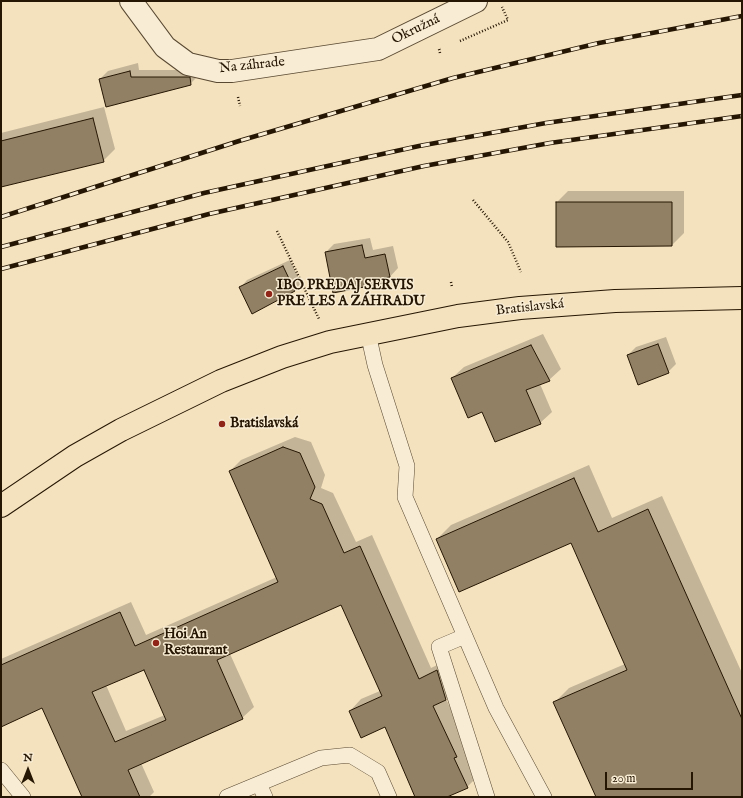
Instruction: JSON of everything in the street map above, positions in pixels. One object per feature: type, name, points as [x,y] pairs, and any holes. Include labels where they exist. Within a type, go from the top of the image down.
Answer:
[{"type":"main road","name":"Bratislavská","points":[[1,506],[75,456],[121,430],[221,381],[282,357],[330,342],[368,333],[458,316],[520,308],[615,301],[742,298]]},
{"type":"street","name":"Na záhrade","points":[[131,1],[165,47],[188,64],[218,71],[232,71],[378,49]]},
{"type":"street","name":"Okružná","points":[[378,49],[476,1]]},
{"type":"lane","points":[[368,333],[375,365],[407,466],[404,498],[496,708],[544,797]]},
{"type":"lane","points":[[465,636],[439,647],[487,797]]},
{"type":"lane","points":[[227,797],[262,790],[321,758],[350,755],[378,772],[389,797]]},
{"type":"lane","points":[[1,770],[23,797]]},
{"type":"path","points":[[453,43],[508,20],[499,4]]},
{"type":"path","points":[[440,53],[439,49],[446,46]]},
{"type":"path","points":[[472,200],[508,242],[521,272]]},
{"type":"path","points":[[277,231],[330,342]]},
{"type":"path","points":[[452,282],[452,287]]},
{"type":"building","points":[[130,71],[131,77],[190,77],[191,85],[106,107],[99,79]]},
{"type":"building","points":[[93,118],[104,162],[1,187],[1,141]]},
{"type":"building","points":[[556,202],[672,202],[672,246],[556,247]]},
{"type":"building","points":[[362,245],[365,258],[385,254],[390,277],[384,278],[385,283],[333,293],[325,252]]},
{"type":"building","points":[[283,266],[295,291],[252,314],[239,287]]},
{"type":"building","points":[[658,344],[669,373],[638,385],[627,355]]},
{"type":"building","points":[[531,345],[550,381],[526,390],[541,424],[495,442],[482,412],[468,418],[451,378]]},
{"type":"building","points":[[283,447],[300,453],[315,487],[310,499],[322,504],[344,553],[360,546],[419,679],[437,670],[446,700],[433,706],[457,757],[454,758],[468,788],[447,797],[415,797],[385,727],[361,738],[349,711],[382,696],[341,605],[217,660],[243,719],[128,770],[140,797],[82,797],[42,708],[1,727],[1,665],[120,612],[135,646],[278,582],[229,471]],"holes":[[[144,670],[166,720],[115,742],[92,692]]]},
{"type":"building","points":[[574,478],[598,532],[648,509],[742,719],[742,797],[596,797],[553,702],[627,670],[571,543],[459,592],[436,539]]},
{"type":"railway","points":[[1,217],[239,141],[453,78],[599,43],[742,16]]},
{"type":"railway","points":[[1,247],[204,193],[419,146],[546,123],[742,95]]},
{"type":"railway","points":[[1,269],[209,214],[424,166],[550,143],[742,116]]},
{"type":"place","name":"IBO PREDAJ SERVIS PRE LES A ZÁHRADU","points":[[269,294]]},
{"type":"place","name":"Bratislavská","points":[[222,424]]},
{"type":"place","name":"Hoi An Restaurant","points":[[156,643]]}]
